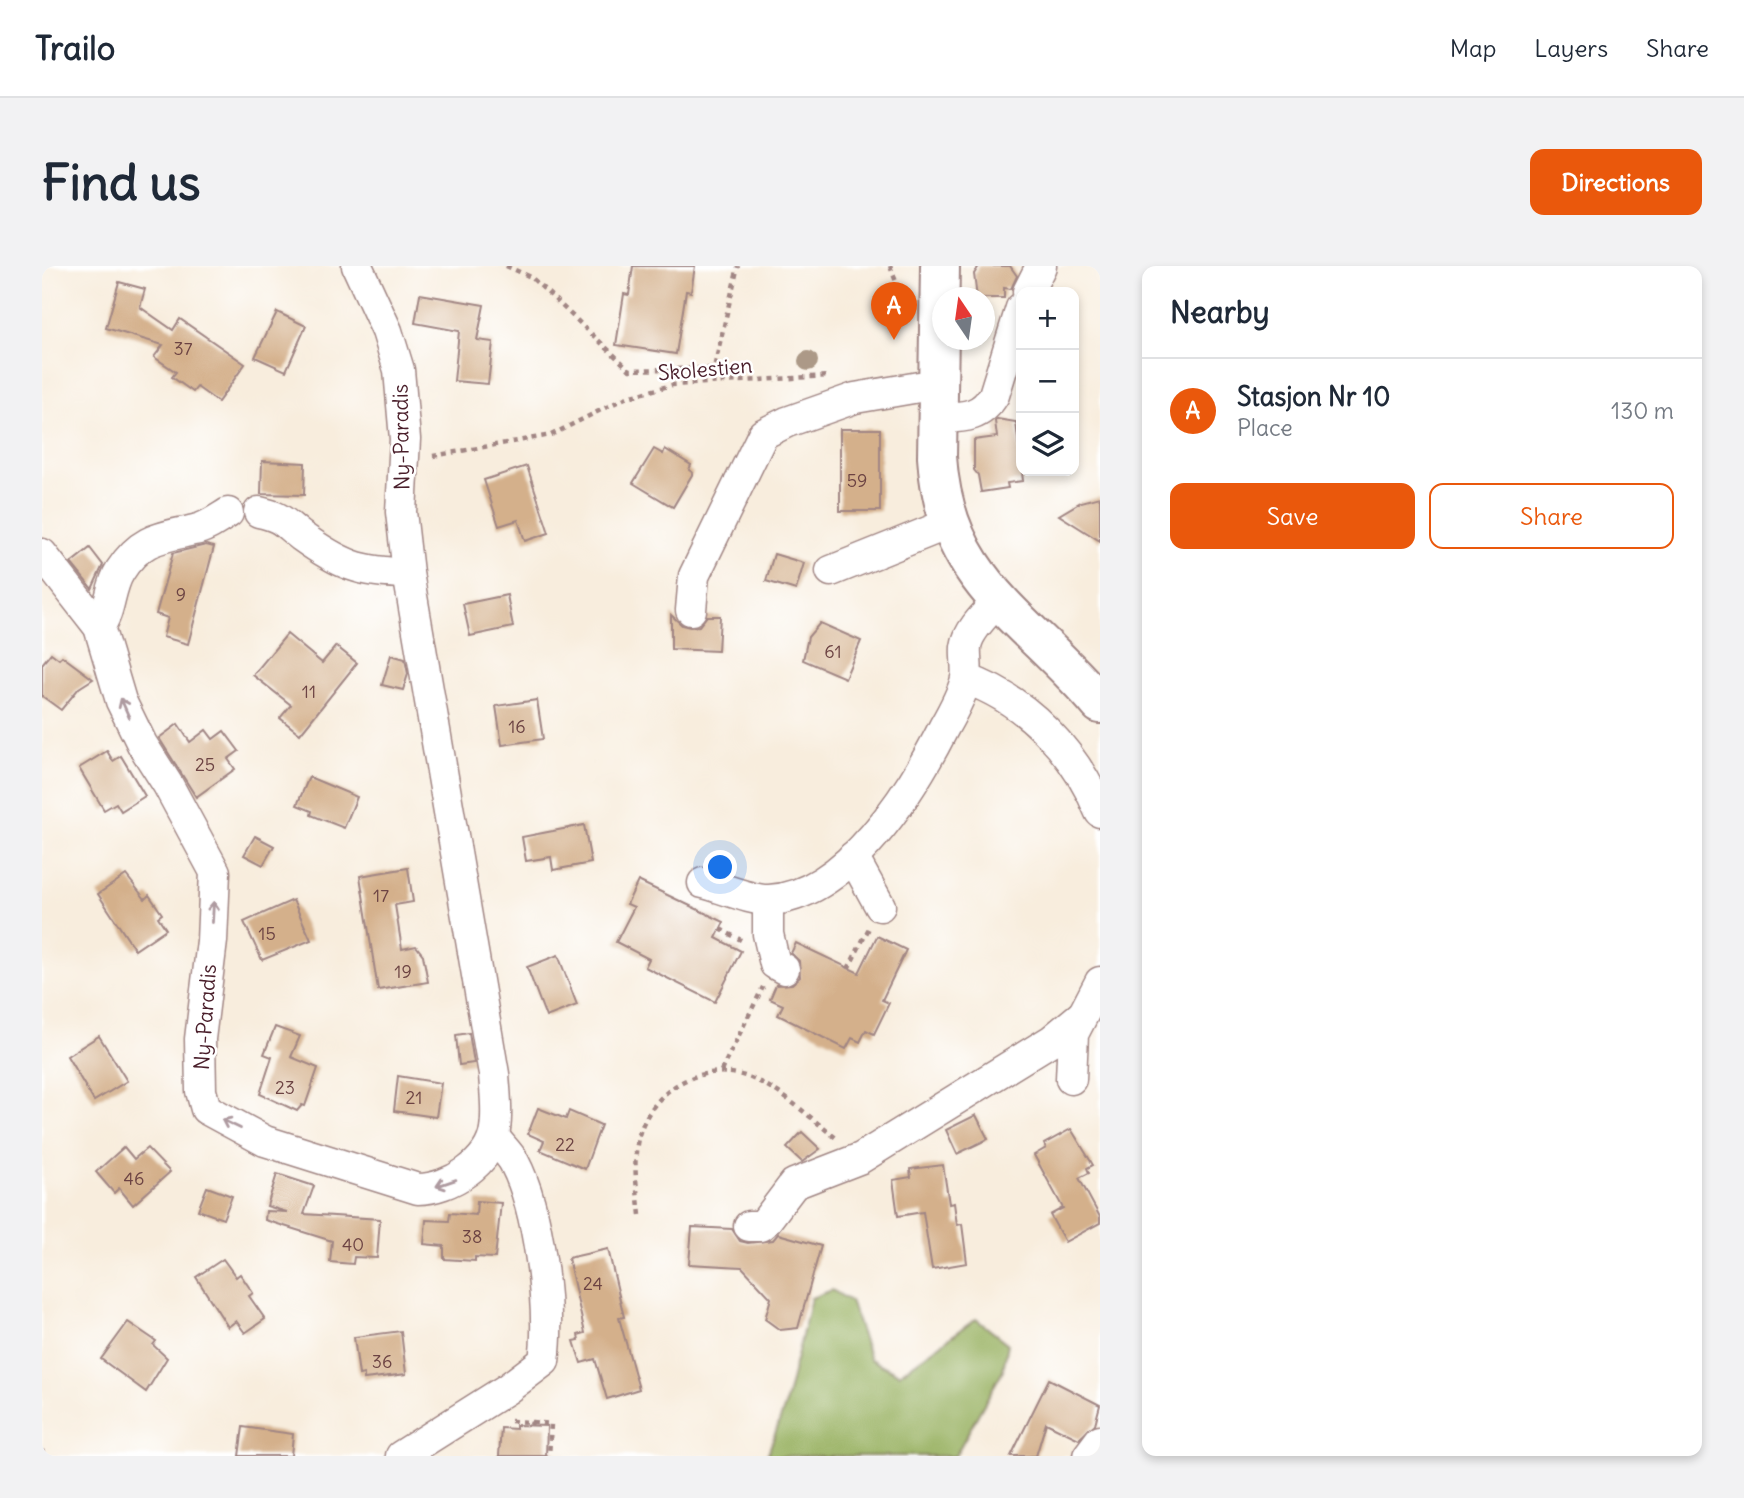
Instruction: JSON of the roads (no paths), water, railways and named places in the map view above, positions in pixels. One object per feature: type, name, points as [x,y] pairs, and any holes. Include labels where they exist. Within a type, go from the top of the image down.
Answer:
[{"type":"main road","points":[[940,266],[937,403],[939,488],[948,524],[966,559],[999,600],[1100,704]]},
{"type":"street","name":"Ny-Paradis","points":[[42,554],[99,627],[121,701],[215,872],[212,941],[200,1039],[201,1091],[206,1109],[265,1141],[418,1189],[443,1185],[458,1179],[469,1170],[494,1137],[494,1074],[408,573],[401,512],[405,439],[400,370],[387,331],[357,266]]},
{"type":"street","points":[[1030,287],[1041,266]]},
{"type":"street","points":[[691,610],[694,576],[763,435],[787,422],[855,398],[919,387],[937,403],[971,416],[987,407],[994,396],[1016,324]]},
{"type":"street","points":[[260,512],[281,518],[298,534],[351,566],[372,573],[408,573]]},
{"type":"street","points":[[99,627],[105,619],[118,573],[138,550],[164,534],[197,530],[228,513]]},
{"type":"street","points":[[831,571],[948,524]]},
{"type":"street","points":[[703,883],[768,901],[802,892],[830,877],[853,857],[892,812],[927,762],[966,678],[966,643],[999,600]]},
{"type":"street","points":[[966,678],[983,685],[1022,709],[1052,735],[1077,767],[1100,812]]},
{"type":"street","points":[[853,857],[880,906]]},
{"type":"street","points":[[768,901],[774,977]]},
{"type":"street","points":[[1072,1079],[1073,1034],[1100,982]]},
{"type":"street","points":[[749,1226],[760,1226],[766,1221],[794,1184],[861,1158],[1052,1040],[1081,1016]]},
{"type":"street","points":[[401,1456],[507,1389],[544,1361],[543,1293],[536,1226],[514,1162],[494,1137]]},
{"type":"street","points":[[1088,1456],[1100,1440]]},
{"type":"place","name":"Stasjon Nr 10","points":[[894,340]]}]
